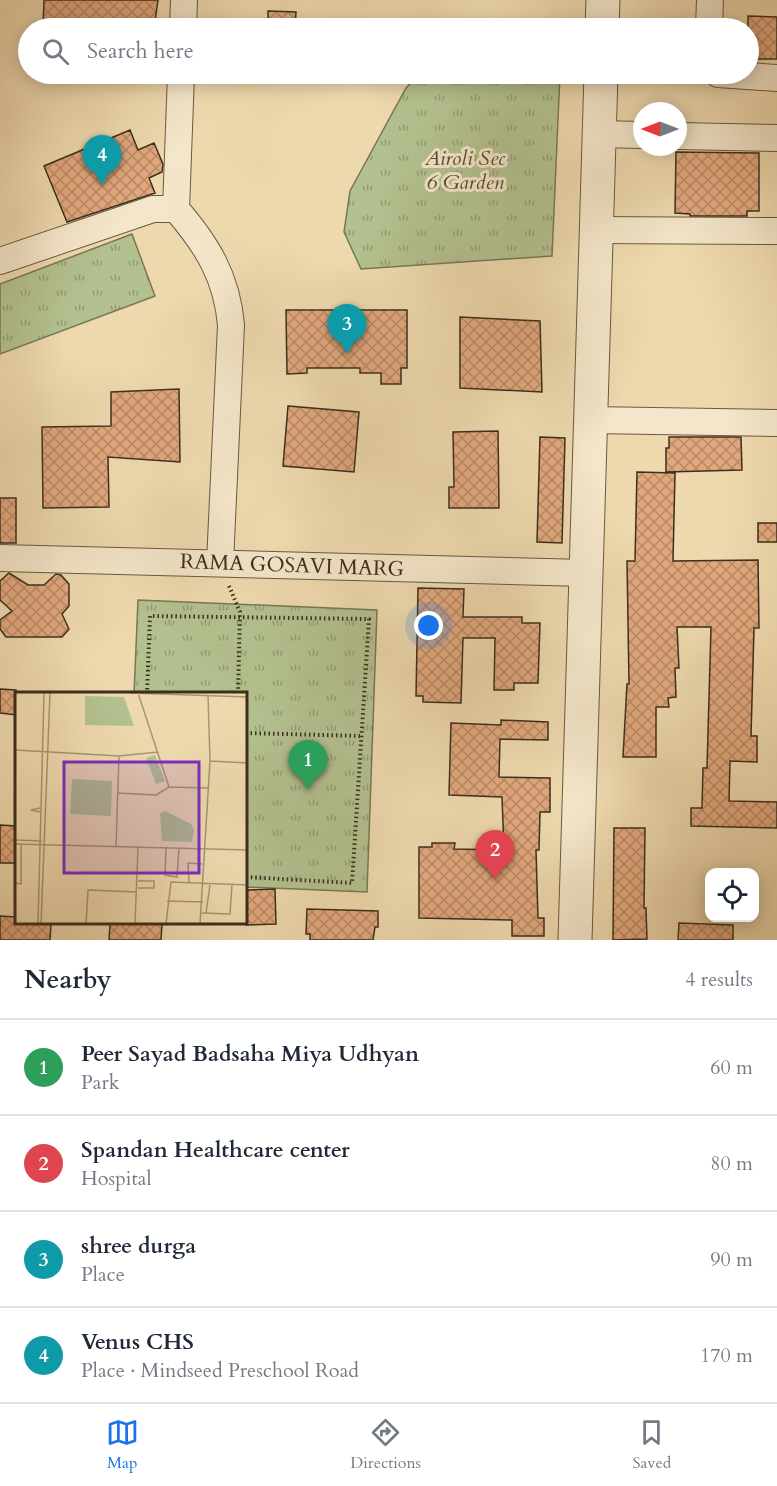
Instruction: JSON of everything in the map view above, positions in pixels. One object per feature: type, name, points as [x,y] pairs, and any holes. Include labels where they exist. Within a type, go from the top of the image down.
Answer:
[{"type":"street","points":[[183,18],[184,0]]},
{"type":"street","points":[[602,18],[603,0]]},
{"type":"street","points":[[709,18],[710,0]]},
{"type":"street","points":[[759,77],[777,78]]},
{"type":"street","points":[[181,84],[176,209],[194,229],[216,264],[229,299],[231,325],[220,563]]},
{"type":"street","points":[[575,940],[601,84]]},
{"type":"street","points":[[599,134],[633,135]]},
{"type":"street","points":[[687,136],[777,138]]},
{"type":"street","points":[[0,261],[153,209],[176,209]]},
{"type":"street","points":[[596,230],[777,231]]},
{"type":"street","points":[[590,420],[777,423]]},
{"type":"street","name":"RAMA GOSAVI MARG","points":[[0,558],[585,573]]},
{"type":"path","points":[[220,563],[240,612],[238,692]]},
{"type":"path","points":[[147,692],[150,616],[369,619],[352,883],[248,877]]},
{"type":"path","points":[[248,733],[362,736]]},
{"type":"green space","name":"Airoli Sec 6 Garden","points":[[410,84],[560,84],[552,256],[361,269],[344,232],[350,191]]},
{"type":"green space","points":[[132,234],[155,296],[0,354],[0,284]]},
{"type":"green space","points":[[138,600],[377,610],[367,892],[248,887],[248,692],[134,692]]},
{"type":"building","points":[[44,0],[158,0],[155,18],[43,18]]},
{"type":"building","points":[[268,11],[296,12],[296,18],[268,18]]},
{"type":"building","points":[[748,16],[777,17],[777,59],[759,59],[759,18],[748,18]]},
{"type":"building","points":[[130,130],[138,150],[154,143],[163,164],[162,172],[149,178],[155,193],[67,222],[44,166]]},
{"type":"building","points":[[687,152],[759,153],[759,211],[747,211],[747,216],[690,216],[690,214],[675,213],[676,156],[687,156]]},
{"type":"building","points":[[286,310],[407,310],[407,368],[401,368],[401,384],[381,384],[381,373],[360,373],[360,368],[307,368],[307,373],[287,374]]},
{"type":"building","points":[[460,317],[540,321],[542,392],[460,388]]},
{"type":"building","points":[[179,389],[180,462],[108,457],[109,507],[43,508],[42,427],[111,426],[111,392]]},
{"type":"building","points":[[288,406],[359,412],[354,472],[283,466]]},
{"type":"building","points":[[498,431],[499,508],[449,508],[449,487],[454,487],[453,432]]},
{"type":"building","points":[[540,437],[565,438],[562,543],[537,542]]},
{"type":"building","points":[[669,437],[741,437],[742,470],[666,472],[666,448],[669,448]]},
{"type":"building","points":[[637,472],[675,473],[673,561],[758,560],[759,628],[754,628],[751,736],[757,736],[757,762],[730,761],[729,801],[777,802],[777,828],[691,826],[691,808],[702,808],[703,768],[707,768],[711,627],[677,627],[679,668],[675,668],[676,697],[668,698],[669,707],[656,707],[656,757],[623,757],[627,684],[629,684],[627,561],[635,561]]},
{"type":"building","points":[[0,498],[16,498],[16,543],[0,543]]},
{"type":"building","points":[[758,523],[777,523],[777,542],[758,542]]},
{"type":"building","points":[[9,573],[28,585],[44,585],[56,574],[61,575],[69,584],[69,606],[62,614],[69,629],[62,637],[6,637],[0,629],[0,620],[12,611],[0,600],[0,581]]},
{"type":"building","points":[[418,588],[464,589],[463,617],[522,617],[522,623],[540,623],[538,683],[514,683],[514,690],[494,690],[495,638],[463,638],[461,703],[423,702],[423,696],[416,696]]},
{"type":"building","points":[[0,689],[16,690],[15,715],[0,713]]},
{"type":"building","points":[[501,720],[548,722],[548,740],[500,739],[499,777],[550,778],[550,812],[540,812],[539,850],[536,850],[538,918],[544,918],[544,936],[512,936],[512,920],[419,918],[419,847],[432,847],[432,843],[455,843],[454,849],[504,850],[502,797],[449,795],[451,723],[501,725]]},
{"type":"building","points":[[0,825],[15,826],[15,863],[0,863]]},
{"type":"building","points":[[614,828],[645,828],[644,908],[646,908],[647,939],[613,940]]},
{"type":"building","points":[[275,889],[276,924],[248,925],[248,890]]},
{"type":"building","points":[[307,909],[378,911],[378,927],[375,927],[373,940],[310,940],[310,934],[306,934]]},
{"type":"building","points":[[0,916],[15,917],[15,925],[51,925],[50,940],[0,940]]},
{"type":"building","points":[[679,923],[733,925],[733,940],[678,940]]},
{"type":"building","points":[[110,925],[162,925],[161,940],[109,940]]},
{"type":"place","name":"Venus CHS","points":[[102,185]]},
{"type":"place","name":"shree durga","points":[[347,354]]},
{"type":"place","name":"Peer Sayad Badsaha Miya Udhyan","points":[[308,790]]},
{"type":"place","name":"Spandan Healthcare center","points":[[495,880]]}]
